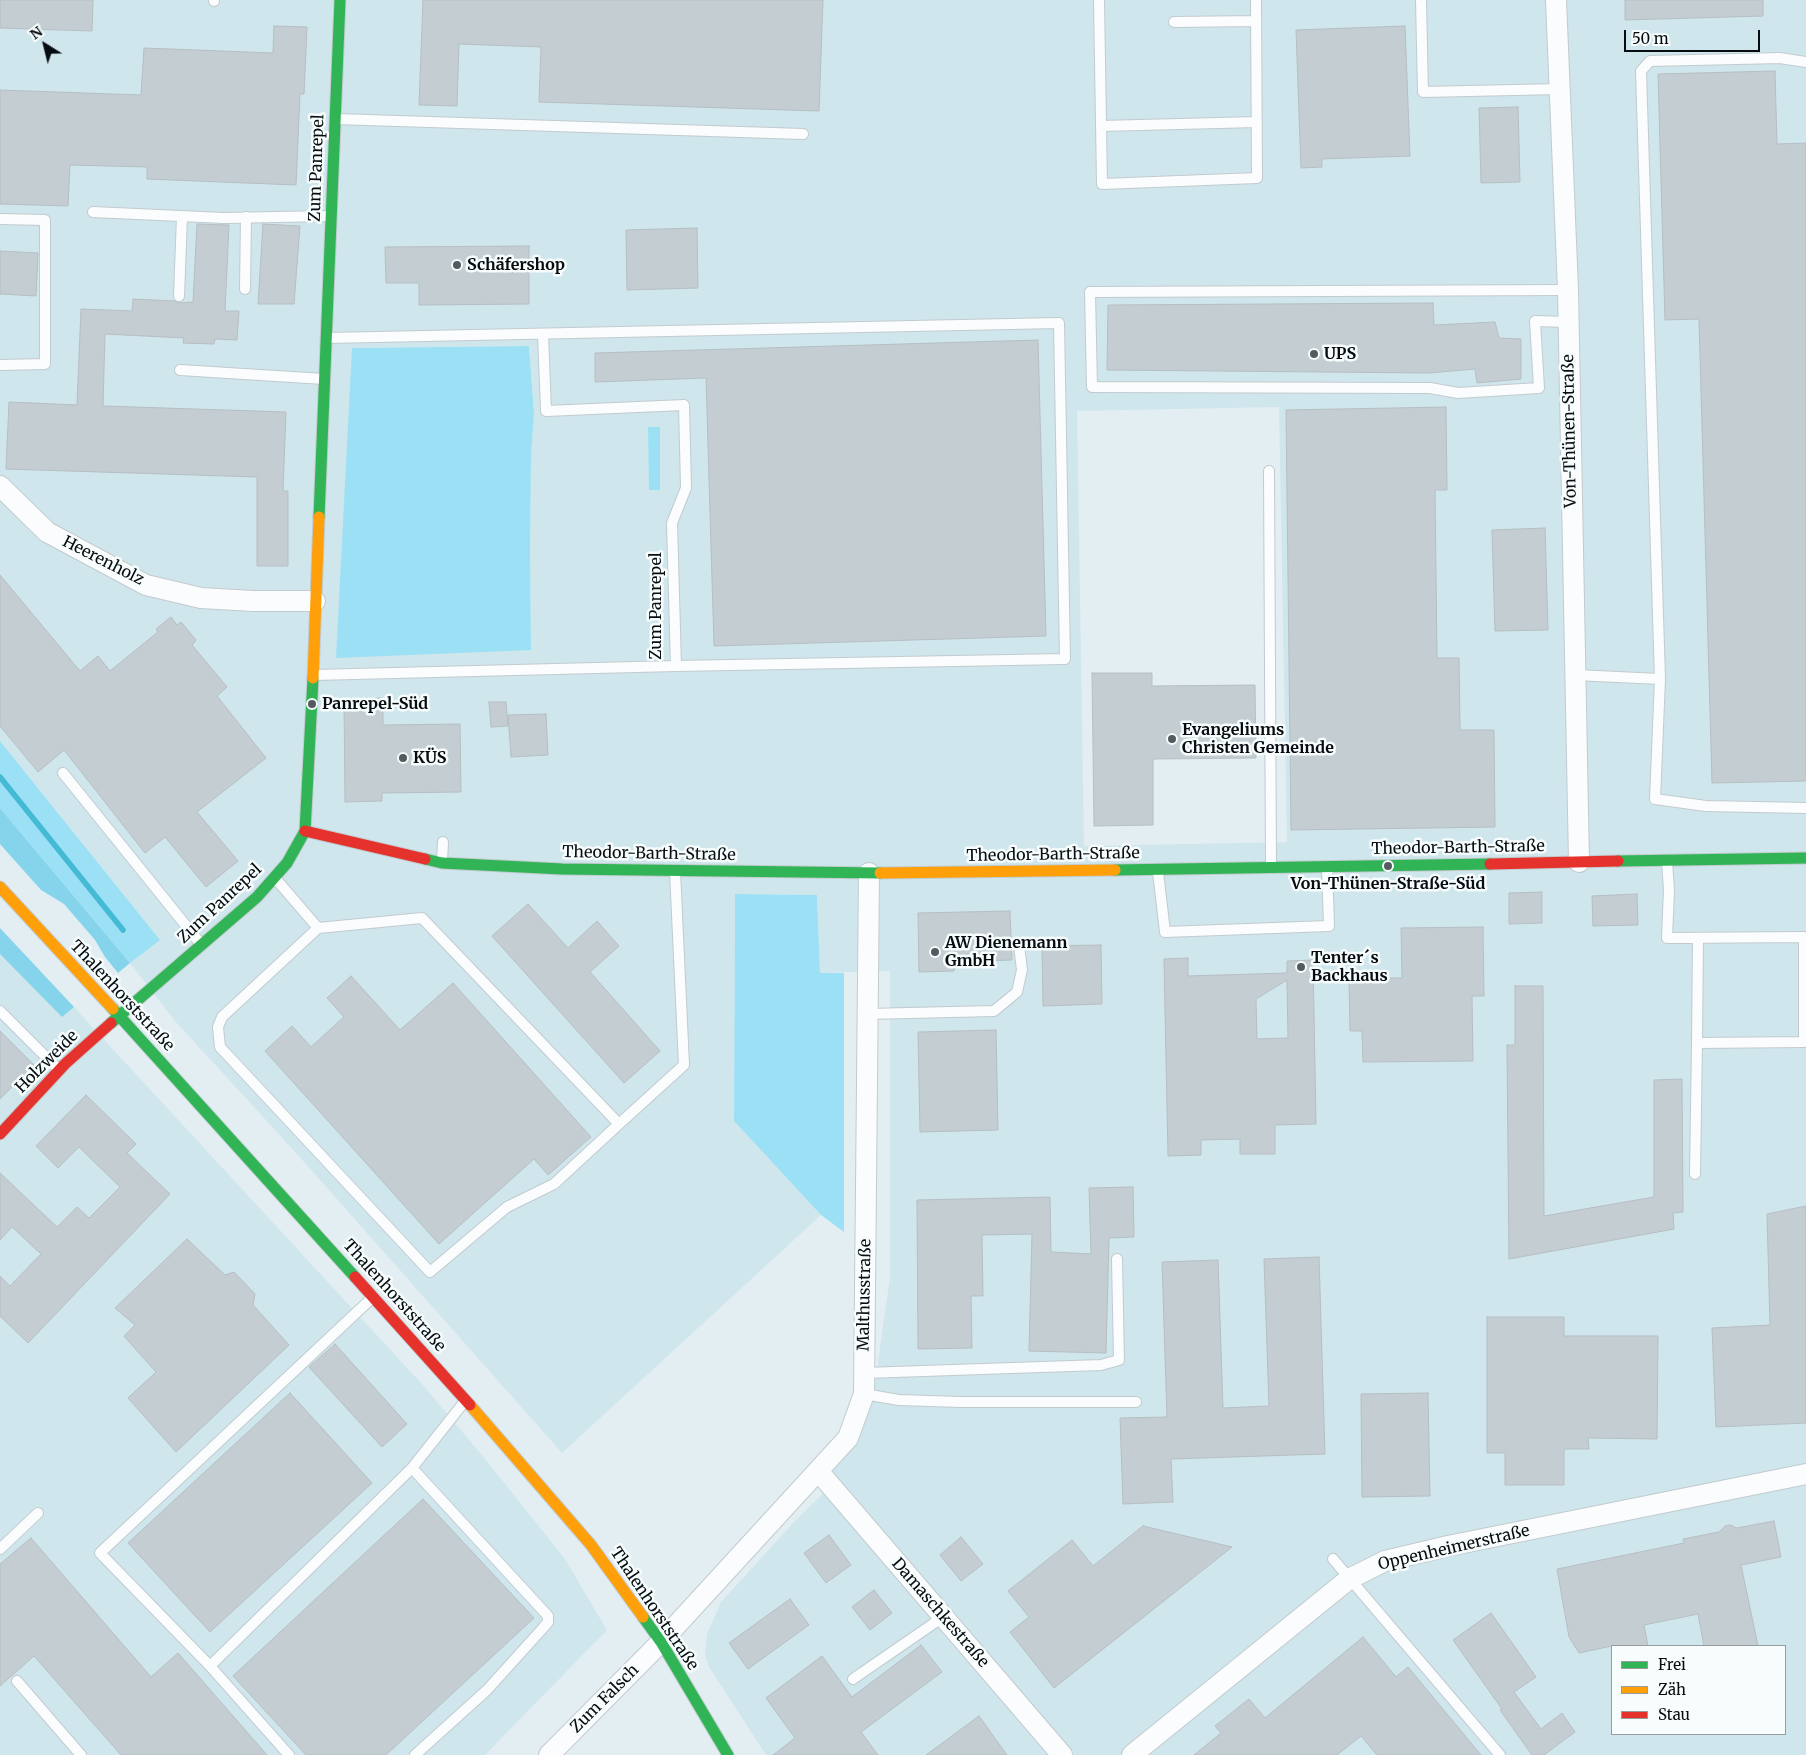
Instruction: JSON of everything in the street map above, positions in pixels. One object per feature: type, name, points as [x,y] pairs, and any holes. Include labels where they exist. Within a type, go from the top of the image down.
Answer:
[{"type":"street","name":"Zum Panrepel","points":[[119,1016],[258,897],[287,863],[305,831],[340,0]]},
{"type":"street","name":"Von-Thünen-Straße","points":[[1556,0],[1568,290],[1579,862]]},
{"type":"street","name":"Heerenholz","points":[[0,486],[48,532],[146,584],[202,598],[315,602]]},
{"type":"street","name":"Theodor-Barth-Straße","points":[[305,831],[442,863],[562,869],[869,873],[1157,870],[1806,858]]},
{"type":"street","name":"Malthusstraße","points":[[661,1642],[819,1472],[848,1438],[864,1394],[869,873]]},
{"type":"street","name":"Thalenhorststraße","points":[[0,887],[466,1400],[591,1545],[661,1642],[728,1755]]},
{"type":"street","name":"Holzweide","points":[[0,1134],[59,1070],[119,1016]]},
{"type":"street","name":"Damaschkestraße","points":[[819,1472],[1062,1755]]},
{"type":"street","name":"Oppenheimerstraße","points":[[1132,1755],[1349,1579],[1385,1561],[1448,1546],[1806,1474]]},
{"type":"street","name":"Zum Falsch","points":[[549,1755],[661,1642]]},
{"type":"lane","points":[[1099,0],[1102,184],[1257,178],[1256,0]]},
{"type":"lane","points":[[1421,0],[1423,92],[1560,89]]},
{"type":"lane","points":[[1174,22],[1256,21]]},
{"type":"lane","points":[[1806,62],[1780,58],[1650,61],[1641,71],[1660,678],[1655,799],[1706,806],[1806,808]]},
{"type":"lane","points":[[335,119],[803,134]]},
{"type":"lane","points":[[1101,126],[1257,122]]},
{"type":"lane","points":[[92,212],[182,216],[331,216]]},
{"type":"lane","points":[[179,296],[182,216]]},
{"type":"lane","points":[[244,289],[246,217]]},
{"type":"lane","points":[[0,219],[45,220],[45,364],[0,365]]},
{"type":"lane","points":[[1568,290],[1090,292],[1092,387],[1430,388],[1458,393],[1539,388],[1535,321],[1568,322]]},
{"type":"lane","points":[[326,338],[1059,323],[1065,659],[676,666]]},
{"type":"lane","name":"Zum Panrepel","points":[[313,675],[676,666],[672,523],[686,488],[684,405],[546,410],[543,334]]},
{"type":"lane","points":[[180,370],[324,379]]},
{"type":"lane","points":[[1269,471],[1271,868]]},
{"type":"lane","points":[[1575,675],[1660,678]]},
{"type":"lane","points":[[63,772],[201,945]]},
{"type":"lane","points":[[442,863],[443,842]]},
{"type":"lane","points":[[1667,860],[1669,890],[1667,938],[1804,937],[1804,1042],[1697,1043]]},
{"type":"lane","points":[[1157,870],[1165,932],[1329,926],[1327,867]]},
{"type":"lane","points":[[619,1124],[422,918],[318,928],[222,1017],[218,1027],[220,1047],[430,1272],[507,1207],[554,1184],[684,1065],[675,871]]},
{"type":"lane","points":[[274,877],[318,928]]},
{"type":"lane","points":[[1695,1174],[1698,938]]},
{"type":"lane","points":[[868,1014],[994,1011],[1017,992],[1022,970],[1019,946]]},
{"type":"lane","points":[[0,1011],[59,1070]]},
{"type":"lane","points":[[864,1373],[1101,1365],[1119,1360],[1117,1259]]},
{"type":"lane","points":[[289,1755],[210,1666],[100,1553],[373,1298]]},
{"type":"lane","points":[[864,1394],[899,1400],[960,1402],[1136,1402]]},
{"type":"lane","points":[[210,1666],[412,1468],[466,1400]]},
{"type":"lane","points":[[412,1468],[548,1616],[548,1622],[487,1690],[415,1755]]},
{"type":"lane","points":[[0,1549],[38,1513]]},
{"type":"lane","points":[[1333,1559],[1500,1755]]},
{"type":"lane","points":[[853,1679],[943,1616]]},
{"type":"lane","points":[[17,1681],[81,1755]]},
{"type":"shaded area","points":[[0,0],[1806,0],[1806,1755],[766,1755],[709,1667],[705,1655],[707,1634],[721,1602],[794,1522],[837,1480],[830,1470],[871,1400],[890,1277],[890,971],[820,973],[817,895],[735,894],[734,1121],[821,1215],[562,1453],[297,1154],[175,1021],[130,963],[159,939],[0,741]],"holes":[[[529,346],[534,414],[531,455],[531,650],[352,348]],[[1279,407],[1287,842],[1084,846],[1077,411]]]},
{"type":"shaded area","points":[[529,346],[534,414],[531,455],[531,650],[336,658],[352,348]]},
{"type":"shaded area","points":[[648,427],[660,427],[660,490],[649,490]]},
{"type":"shaded area","points":[[0,741],[160,940],[130,963],[0,808]]},
{"type":"shaded area","points":[[0,808],[130,963],[118,973],[105,957],[95,940],[64,904],[41,890],[0,844]]},
{"type":"shaded area","points":[[735,894],[817,895],[820,973],[844,973],[844,1232],[821,1215],[734,1121]]},
{"type":"shaded area","points":[[0,928],[74,1007],[62,1017],[0,954]]},
{"type":"shaded area","points":[[0,954],[62,1016],[74,1007],[422,1384],[565,1559],[607,1630],[485,1755],[0,1755]]},
{"type":"building","points":[[0,0],[93,0],[92,31],[0,28]]},
{"type":"building","points":[[423,0],[823,0],[819,111],[539,102],[541,47],[459,44],[457,106],[419,105]]},
{"type":"building","points":[[1625,0],[1763,0],[1763,16],[1625,20]]},
{"type":"building","points":[[274,26],[307,27],[304,94],[300,94],[296,185],[147,179],[147,167],[70,165],[68,206],[0,204],[0,90],[141,95],[144,48],[273,53]]},
{"type":"building","points":[[1405,26],[1410,156],[1322,159],[1322,167],[1301,168],[1296,30]]},
{"type":"building","points":[[1775,71],[1777,144],[1806,143],[1806,781],[1712,783],[1699,319],[1665,320],[1658,74]]},
{"type":"building","points":[[1518,107],[1520,182],[1481,183],[1479,108]]},
{"type":"building","points":[[197,224],[229,225],[225,311],[239,311],[237,340],[215,339],[214,344],[183,343],[184,338],[105,334],[103,406],[286,412],[283,491],[288,491],[288,566],[257,566],[257,477],[6,469],[9,402],[77,405],[81,309],[132,311],[133,299],[175,301],[178,303],[193,302]]},
{"type":"building","points":[[263,224],[300,226],[294,304],[258,304]]},
{"type":"building","points":[[697,228],[698,288],[627,290],[626,230]]},
{"type":"building","name":"Schäfershop","points":[[529,246],[529,304],[419,305],[419,283],[386,283],[385,247]]},
{"type":"building","points":[[0,251],[38,253],[36,296],[0,294]]},
{"type":"building","name":"UPS","points":[[1433,303],[1434,325],[1495,322],[1499,338],[1521,339],[1521,379],[1477,383],[1475,369],[1429,373],[1107,370],[1108,305]]},
{"type":"building","points":[[1038,340],[1046,636],[714,646],[706,378],[595,382],[595,353]]},
{"type":"building","points":[[1446,407],[1447,490],[1435,490],[1437,658],[1459,658],[1460,730],[1494,730],[1495,827],[1291,830],[1286,410]]},
{"type":"building","points":[[1545,528],[1548,630],[1495,631],[1492,530]]},
{"type":"building","points":[[0,575],[80,671],[98,656],[110,671],[158,632],[156,629],[171,617],[177,625],[181,622],[196,640],[192,645],[227,687],[217,696],[266,758],[197,812],[238,861],[206,887],[165,837],[145,853],[64,750],[38,772],[0,726]]},
{"type":"building","points":[[1092,673],[1152,673],[1152,686],[1255,685],[1256,758],[1153,759],[1153,825],[1094,826]]},
{"type":"building","name":"KÜS","points":[[383,698],[383,725],[460,724],[461,792],[382,793],[382,801],[345,802],[344,699]]},
{"type":"building","points":[[489,702],[506,702],[508,726],[491,727]]},
{"type":"building","points":[[546,714],[548,755],[511,757],[508,715]]},
{"type":"building","points":[[1542,892],[1542,923],[1509,924],[1509,893]]},
{"type":"building","points":[[1637,894],[1638,925],[1593,926],[1592,896]]},
{"type":"building","points":[[528,904],[568,948],[597,921],[619,946],[590,972],[660,1051],[624,1083],[492,936]]},
{"type":"building","points":[[1010,911],[1012,960],[954,962],[954,971],[919,972],[918,913]]},
{"type":"building","points":[[1483,927],[1484,996],[1472,996],[1473,1061],[1363,1062],[1362,1031],[1350,1031],[1349,978],[1402,978],[1401,928]]},
{"type":"building","points":[[1101,945],[1102,1004],[1043,1006],[1042,946]]},
{"type":"building","points":[[1188,958],[1188,976],[1287,973],[1287,961],[1313,960],[1316,1124],[1275,1125],[1275,1154],[1240,1154],[1240,1139],[1201,1140],[1201,1155],[1168,1156],[1164,959]],"holes":[[[1287,980],[1288,1038],[1257,1039],[1256,999]]]},
{"type":"building","points":[[351,976],[400,1030],[453,983],[591,1137],[548,1175],[534,1159],[439,1244],[265,1051],[292,1026],[311,1047],[344,1017],[327,998]]},
{"type":"building","points":[[1515,986],[1543,986],[1544,1216],[1654,1197],[1654,1080],[1682,1079],[1683,1212],[1673,1213],[1674,1229],[1509,1259],[1507,1045],[1515,1045]]},
{"type":"building","points":[[996,1030],[998,1130],[920,1132],[918,1032]]},
{"type":"building","points":[[0,1031],[34,1065],[0,1099]]},
{"type":"building","points":[[86,1095],[136,1144],[127,1153],[170,1194],[28,1343],[0,1316],[0,1276],[10,1286],[41,1254],[12,1227],[0,1240],[0,1173],[57,1227],[77,1207],[89,1218],[120,1187],[79,1147],[58,1168],[36,1146]]},
{"type":"building","points":[[1133,1187],[1134,1237],[1109,1238],[1106,1353],[1029,1351],[1032,1234],[982,1235],[983,1296],[971,1296],[972,1348],[918,1349],[917,1200],[1050,1197],[1051,1252],[1091,1254],[1089,1188]]},
{"type":"building","points":[[1806,1206],[1806,1423],[1716,1427],[1712,1328],[1770,1325],[1767,1214]]},
{"type":"building","points":[[187,1239],[225,1275],[234,1272],[255,1294],[253,1305],[289,1345],[176,1452],[128,1398],[156,1372],[124,1336],[135,1325],[115,1308]]},
{"type":"building","points":[[1319,1257],[1325,1454],[1171,1459],[1173,1502],[1123,1504],[1120,1418],[1167,1417],[1162,1262],[1218,1260],[1223,1408],[1269,1406],[1264,1259]]},
{"type":"building","points":[[1487,1317],[1564,1317],[1564,1336],[1658,1336],[1657,1439],[1588,1438],[1589,1449],[1564,1449],[1564,1485],[1505,1485],[1505,1453],[1487,1453]]},
{"type":"building","points":[[335,1344],[407,1424],[382,1447],[309,1367]]},
{"type":"building","points":[[290,1393],[372,1483],[210,1632],[128,1543]]},
{"type":"building","points":[[1428,1393],[1430,1496],[1362,1497],[1361,1394]]},
{"type":"building","points":[[423,1499],[534,1618],[386,1755],[306,1755],[233,1676]]},
{"type":"building","points":[[1774,1521],[1781,1557],[1741,1565],[1758,1645],[1704,1645],[1698,1614],[1644,1625],[1648,1645],[1611,1645],[1579,1653],[1569,1637],[1557,1569],[1684,1543],[1683,1539],[1719,1532],[1725,1526],[1730,1525],[1737,1528]]},
{"type":"building","points":[[1143,1526],[1232,1547],[1054,1688],[1010,1632],[1029,1617],[1008,1591],[1072,1540],[1093,1566]]},
{"type":"building","points":[[829,1535],[851,1565],[826,1583],[804,1553]]},
{"type":"building","points":[[961,1537],[983,1564],[961,1581],[940,1555]]},
{"type":"building","points":[[31,1538],[151,1677],[178,1653],[267,1755],[121,1755],[34,1656],[0,1686],[0,1564]]},
{"type":"building","points":[[874,1590],[892,1613],[870,1630],[852,1607]]},
{"type":"building","points":[[790,1599],[809,1625],[748,1669],[729,1643]]},
{"type":"building","points":[[1491,1613],[1536,1677],[1514,1692],[1541,1729],[1562,1713],[1575,1732],[1544,1755],[1532,1755],[1453,1640]]},
{"type":"building","points":[[1363,1637],[1396,1677],[1408,1667],[1481,1755],[1377,1755],[1361,1736],[1337,1755],[1194,1755],[1221,1733],[1215,1726],[1249,1699],[1265,1718]]},
{"type":"building","points":[[921,1645],[942,1672],[861,1732],[878,1755],[773,1755],[795,1738],[766,1698],[822,1656],[852,1697]]},
{"type":"building","points":[[979,1716],[1007,1755],[926,1755]]},
{"type":"waterway","points":[[0,777],[123,930]]},
{"type":"traffic: fast","points":[[319,517],[340,0]]},
{"type":"traffic: fast","points":[[111,1023],[257,897],[287,863],[305,831],[313,678]]},
{"type":"traffic: fast","points":[[1618,861],[1806,858]]},
{"type":"traffic: fast","points":[[425,859],[442,863],[562,869],[880,873]]},
{"type":"traffic: fast","points":[[1115,870],[1490,864]]},
{"type":"traffic: fast","points":[[113,1009],[355,1277]]},
{"type":"traffic: fast","points":[[643,1617],[661,1642],[728,1755]]},
{"type":"traffic: slow","points":[[313,678],[319,517]]},
{"type":"traffic: slow","points":[[880,873],[1115,870]]},
{"type":"traffic: slow","points":[[0,887],[113,1009]]},
{"type":"traffic: slow","points":[[470,1405],[591,1545],[643,1617]]},
{"type":"traffic: jam","points":[[305,831],[425,859]]},
{"type":"traffic: jam","points":[[1490,864],[1618,861]]},
{"type":"traffic: jam","points":[[0,1134],[65,1064],[111,1023]]},
{"type":"traffic: jam","points":[[355,1277],[470,1405]]},
{"type":"place","name":"Schäfershop","points":[[457,265]]},
{"type":"place","name":"UPS","points":[[1314,354]]},
{"type":"place","name":"Panrepel-Süd","points":[[312,704]]},
{"type":"place","name":"Evangeliums Christen Gemeinde","points":[[1172,739]]},
{"type":"place","name":"KÜS","points":[[403,758]]},
{"type":"place","name":"Von-Thünen-Straße-Süd","points":[[1388,866]]},
{"type":"place","name":"AW Dienemann GmbH","points":[[935,952]]},
{"type":"place","name":"Tenter´s Backhaus","points":[[1301,967]]}]
